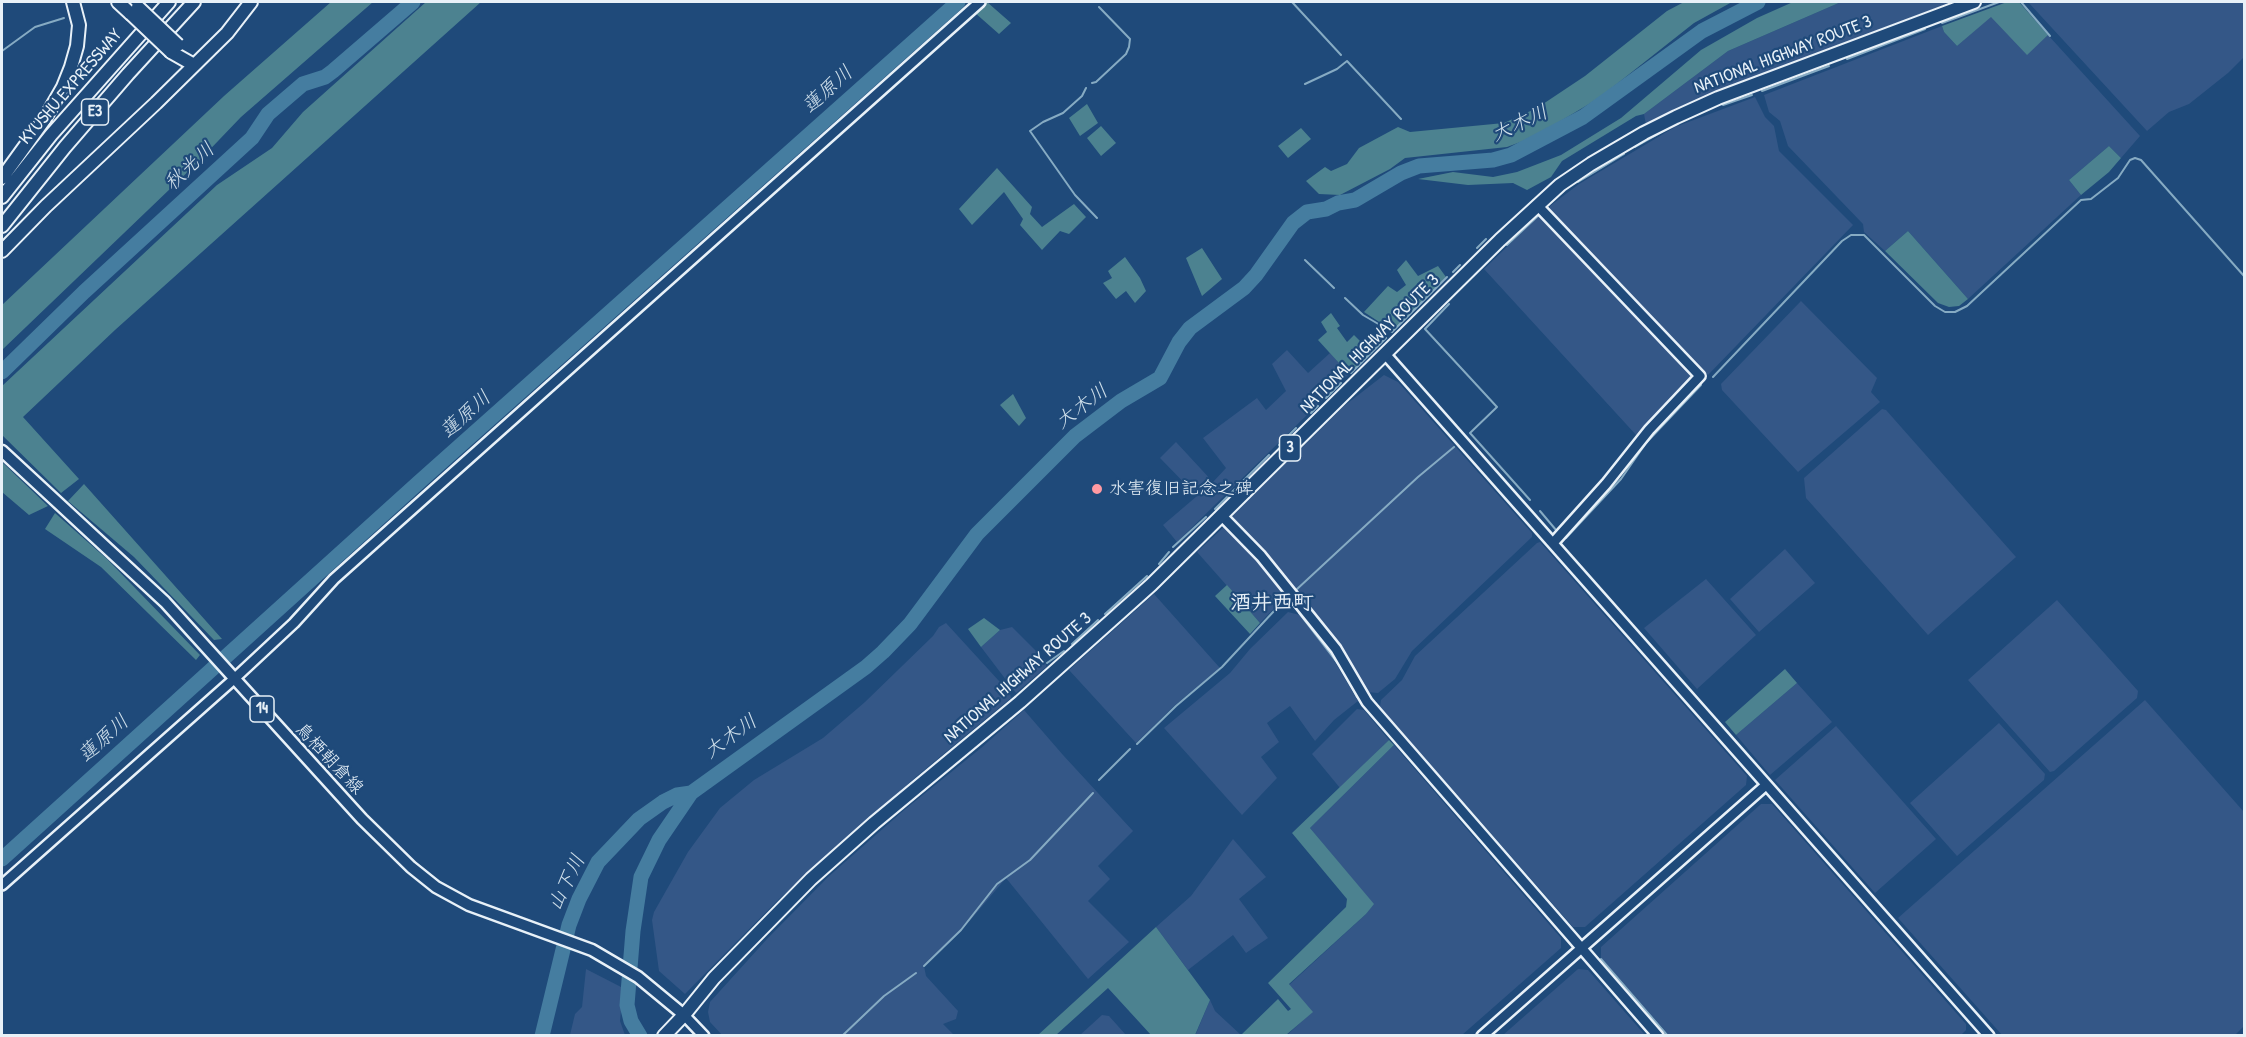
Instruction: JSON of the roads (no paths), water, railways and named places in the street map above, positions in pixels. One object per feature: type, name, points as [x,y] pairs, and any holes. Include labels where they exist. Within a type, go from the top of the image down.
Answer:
[{"type":"highway","points":[[2,178],[44,120],[63,87],[77,45],[79,25],[74,2]]},
{"type":"highway","points":[[118,2],[134,8],[194,65]]},
{"type":"highway","name":"KYUSHU EXPRESSWAY","points":[[2,197],[51,135],[170,2]]},
{"type":"highway","name":"KYUSHU EXPRESSWAY","points":[[2,226],[72,139],[194,2]]},
{"type":"highway","points":[[2,251],[226,33],[251,2]]},
{"type":"highway","name":"NATIONAL HIGHWAY ROUTE 3","points":[[664,1035],[684,1015],[714,978],[811,879],[874,823],[1045,680],[1150,585],[1537,205],[1591,164],[1676,117],[1851,47],[1974,2]]},
{"type":"main road","name":"鳥栖朝倉線","points":[[2,451],[165,602],[362,819],[411,867],[436,886],[469,905],[592,950],[638,977],[684,1015]]},
{"type":"street","points":[[2,885],[234,679],[294,623],[343,571],[980,2]]},
{"type":"street","points":[[1537,205],[1700,376],[1649,430],[1606,484],[1553,543]]},
{"type":"street","points":[[1385,354],[1989,1035]]},
{"type":"street","points":[[1222,516],[1261,556],[1336,649],[1367,702],[1658,1035]]},
{"type":"street","points":[[1482,1035],[1766,785]]},
{"type":"street","points":[[684,1015],[704,1035]]},
{"type":"waterway","name":"秋光川","points":[[2,372],[84,292],[252,138],[268,114],[303,84],[325,77],[333,71],[413,2]]},
{"type":"waterway","name":"蓮原川","points":[[2,859],[418,483],[958,2]]},
{"type":"waterway","points":[[1292,2],[1341,55]]},
{"type":"waterway","name":"大木川","points":[[640,1036],[631,1021],[627,1005],[633,931],[641,877],[659,840],[691,793],[866,667],[883,652],[910,624],[977,534],[1075,436],[1121,401],[1160,378],[1179,342],[1190,328],[1244,288],[1293,223],[1307,212],[1355,200],[1401,173],[1419,166],[1493,160],[1511,155],[1583,117],[1702,31],[1758,2]]},
{"type":"waterway","points":[[1942,23],[1999,2]]},
{"type":"waterway","points":[[2021,2],[2050,36]]},
{"type":"waterway","points":[[1092,83],[1096,82],[1126,54],[1130,39],[1099,7]]},
{"type":"waterway","points":[[2,51],[35,27],[64,18]]},
{"type":"waterway","points":[[1847,59],[1925,29]]},
{"type":"waterway","points":[[1305,84],[1337,69],[1347,61],[1401,119]]},
{"type":"waterway","points":[[1762,91],[1829,66]]},
{"type":"waterway","points":[[1086,88],[1082,96],[1063,113],[1030,131],[1075,195],[1097,218]]},
{"type":"waterway","points":[[1723,105],[1752,95]]},
{"type":"waterway","points":[[1635,147],[1669,128]]},
{"type":"waterway","points":[[1578,182],[1624,154]]},
{"type":"waterway","points":[[1713,377],[1842,241],[1851,235],[1864,235],[1935,306],[1945,312],[1955,312],[1967,306],[2081,200],[2091,199],[2118,178],[2130,160],[2135,158],[2141,160],[2244,276]]},
{"type":"waterway","points":[[1507,245],[1539,215]]},
{"type":"waterway","points":[[1477,248],[1486,239]]},
{"type":"waterway","points":[[1305,260],[1334,288]]},
{"type":"waterway","points":[[1453,272],[1460,265]]},
{"type":"waterway","points":[[1345,298],[1363,315],[1392,332],[1447,277]]},
{"type":"waterway","points":[[1449,304],[1425,329],[1497,407],[1470,433],[1530,500]]},
{"type":"waterway","points":[[1351,373],[1386,338]]},
{"type":"waterway","points":[[1326,398],[1341,383]]},
{"type":"waterway","points":[[1566,538],[1621,479],[1646,443],[1701,385]]},
{"type":"waterway","points":[[1311,413],[1318,406]]},
{"type":"waterway","points":[[1279,445],[1296,428]]},
{"type":"waterway","points":[[1296,590],[1418,477],[1454,447]]},
{"type":"waterway","points":[[1242,482],[1269,455]]},
{"type":"waterway","points":[[1215,509],[1235,489]]},
{"type":"waterway","points":[[1540,511],[1556,530]]},
{"type":"waterway","points":[[1173,547],[1206,517]]},
{"type":"waterway","points":[[1159,564],[1169,552]]},
{"type":"waterway","points":[[1105,614],[1147,576]]},
{"type":"waterway","points":[[1137,744],[1176,706],[1222,667],[1287,597]]},
{"type":"waterway","points":[[1299,613],[1342,669]]},
{"type":"waterway","points":[[1072,644],[1098,620]]},
{"type":"waterway","points":[[1047,663],[1064,651]]},
{"type":"waterway","points":[[1348,678],[1357,697]]},
{"type":"waterway","points":[[1099,780],[1130,749]]},
{"type":"waterway","name":"山下川","points":[[542,1036],[569,925],[598,862],[639,819],[663,802],[677,795],[691,793]]},
{"type":"waterway","points":[[924,966],[961,930],[997,884],[1030,860],[1093,793]]},
{"type":"waterway","points":[[1601,959],[1668,1036]]},
{"type":"waterway","points":[[842,1036],[884,996],[916,973]]},
{"type":"place","name":"水害復旧記念之碑","points":[[1097,489]]},
{"type":"district","name":"酒井西町","points":[[1272,603]]}]
